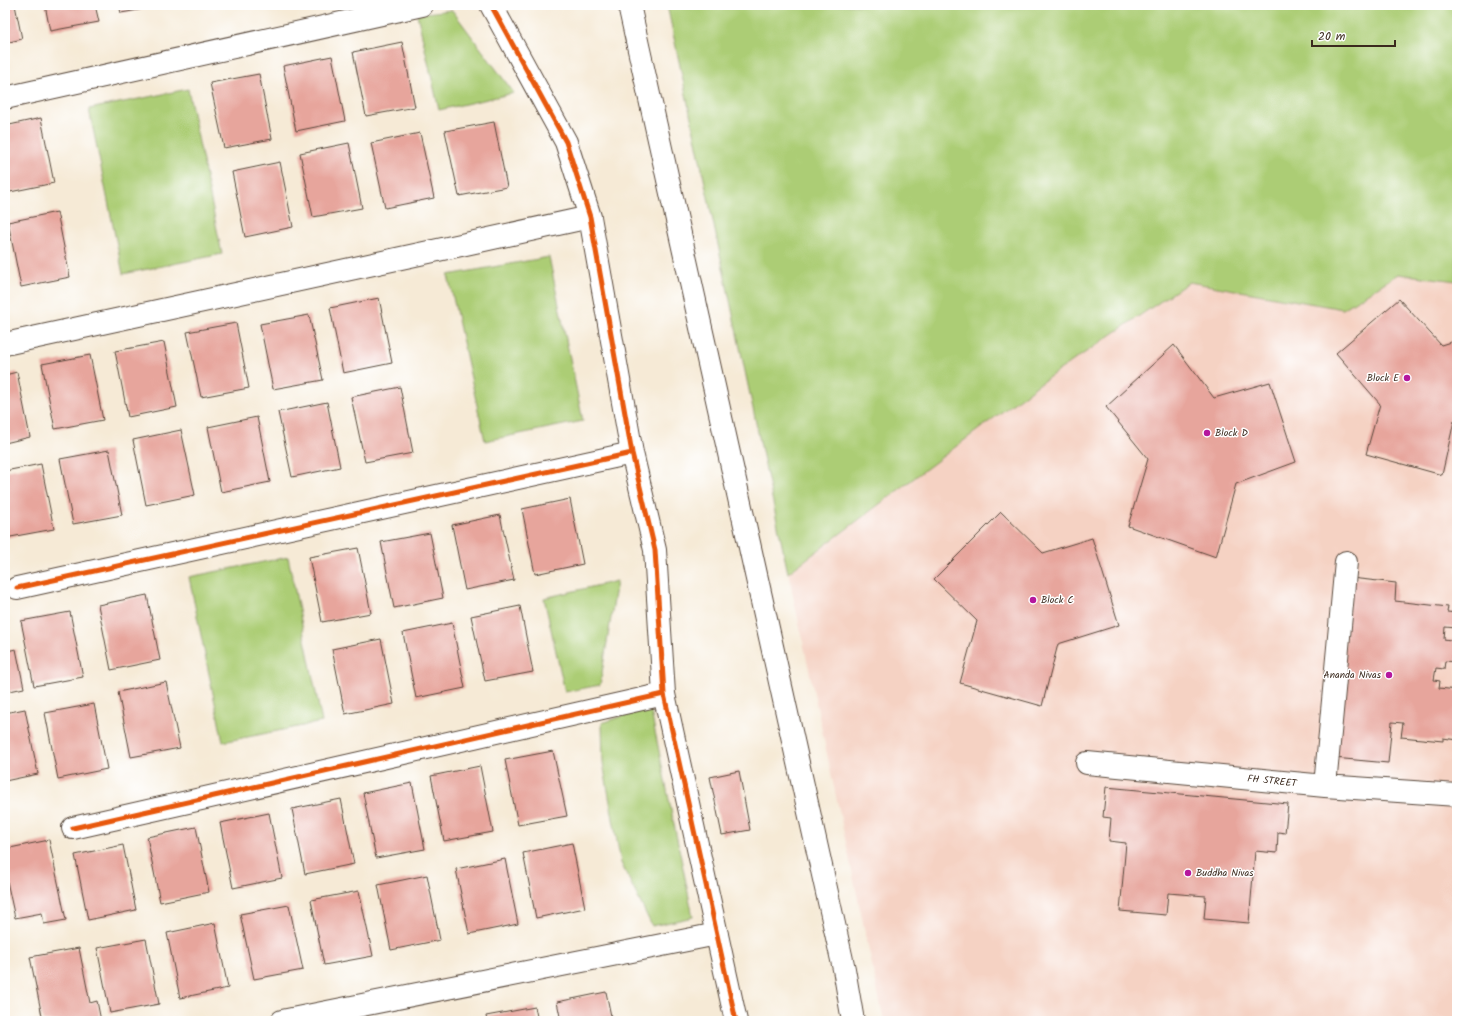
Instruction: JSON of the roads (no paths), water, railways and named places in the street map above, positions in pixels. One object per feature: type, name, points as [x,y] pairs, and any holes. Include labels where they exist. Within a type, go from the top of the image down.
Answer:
[{"type":"street","points":[[5,98],[422,5]]},
{"type":"street","points":[[490,5],[566,142],[590,217],[632,452],[655,550],[664,694],[736,1021]]},
{"type":"street","points":[[629,5],[842,961],[853,1021]]},
{"type":"street","points":[[5,344],[590,217]]},
{"type":"street","points":[[17,588],[632,452]]},
{"type":"street","points":[[1326,786],[1346,562]]},
{"type":"street","points":[[73,828],[664,694]]},
{"type":"street","name":"FH STREET","points":[[1087,763],[1326,786],[1457,795]]},
{"type":"street","points":[[282,1021],[717,934]]},
{"type":"place","name":"Block E","points":[[1407,378]]},
{"type":"place","name":"Block D","points":[[1207,433]]},
{"type":"place","name":"Block C","points":[[1033,600]]},
{"type":"place","name":"Ananda Nivas","points":[[1389,675]]},
{"type":"place","name":"Buddha Nivas","points":[[1188,873]]}]
